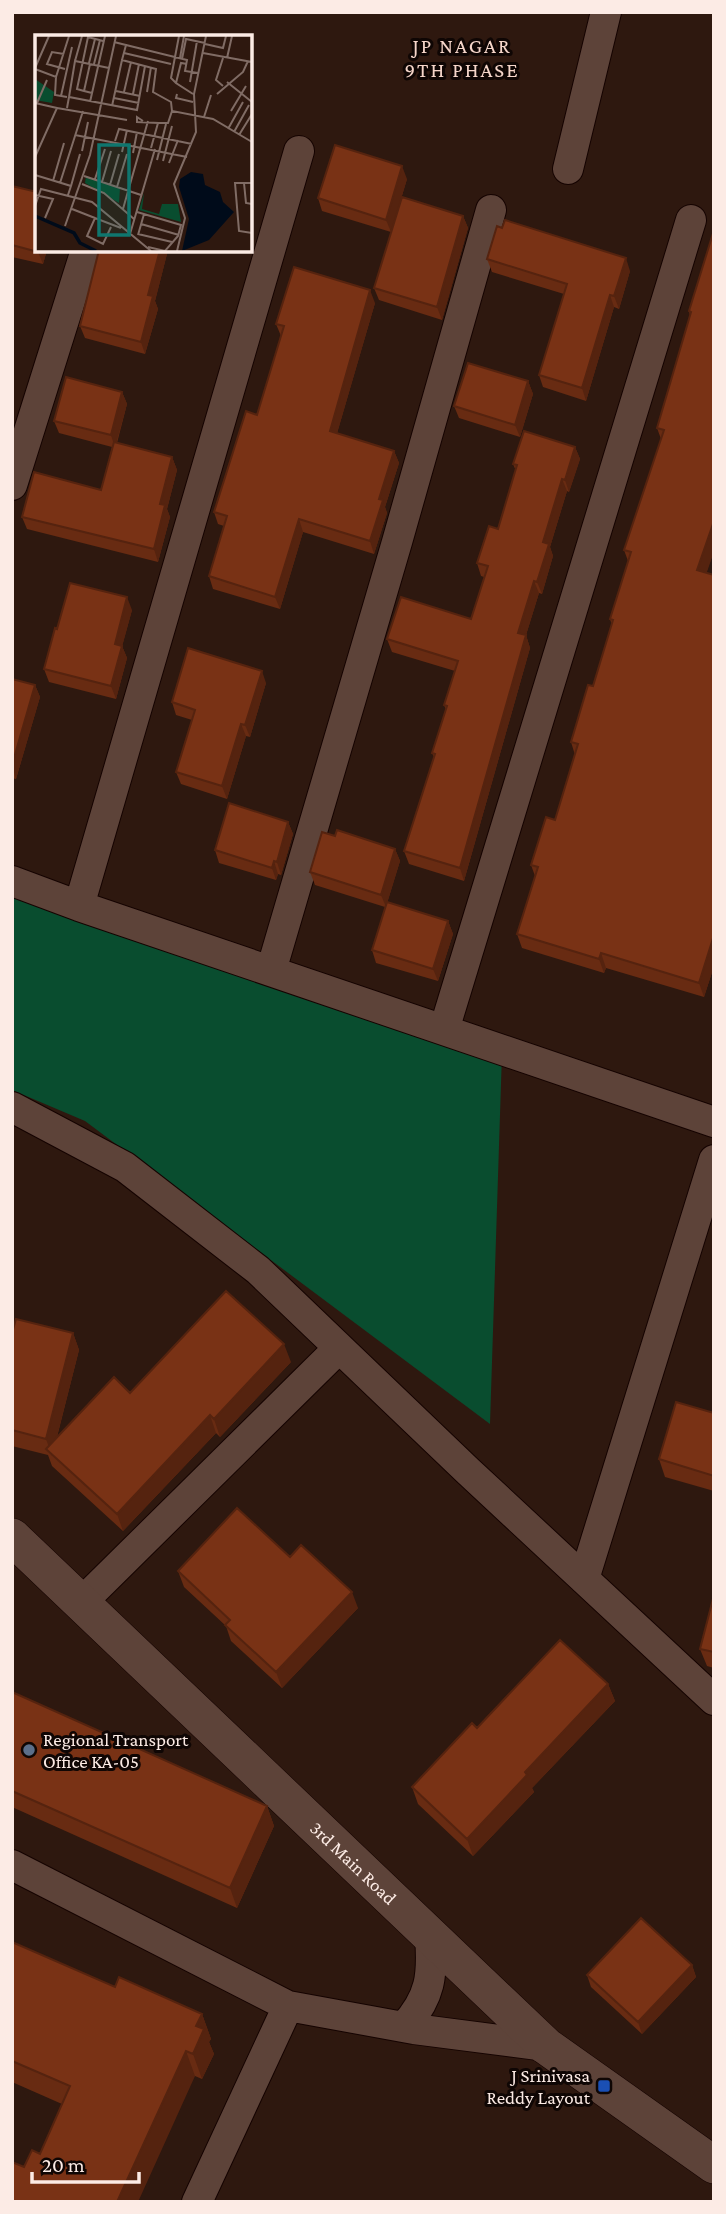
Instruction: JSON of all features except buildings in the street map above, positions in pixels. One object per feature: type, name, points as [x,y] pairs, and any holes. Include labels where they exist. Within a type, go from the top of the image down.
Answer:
[{"type":"street","points":[[568,169],[606,12]]},
{"type":"street","points":[[79,906],[299,151]]},
{"type":"street","points":[[271,971],[491,210]]},
{"type":"street","points":[[444,1030],[691,220]]},
{"type":"street","points":[[12,485],[85,252]]},
{"type":"street","points":[[12,881],[714,1122]]},
{"type":"street","points":[[12,1107],[125,1167],[258,1270],[714,1700]]},
{"type":"street","points":[[584,1579],[714,1160]]},
{"type":"street","points":[[81,1603],[339,1348]]},
{"type":"street","name":"3rd Main Road","points":[[12,1537],[546,2046],[714,2165]]},
{"type":"street","points":[[12,1865],[288,2006],[404,2027],[546,2046]]},
{"type":"street","points":[[404,2027],[418,2012],[426,1997],[432,1960],[430,1936]]},
{"type":"street","points":[[197,2202],[288,2006]]},
{"type":"green space","points":[[12,879],[502,1053],[490,1424],[85,1121],[12,1090]]},
{"type":"place","name":"Regional Transport Office KA-05","points":[[29,1750]]},
{"type":"place","name":"J Srinivasa Reddy Layout","points":[[604,2086]]},
{"type":"district","name":"JP NAGAR 9TH PHASE","points":[[462,58]]}]
